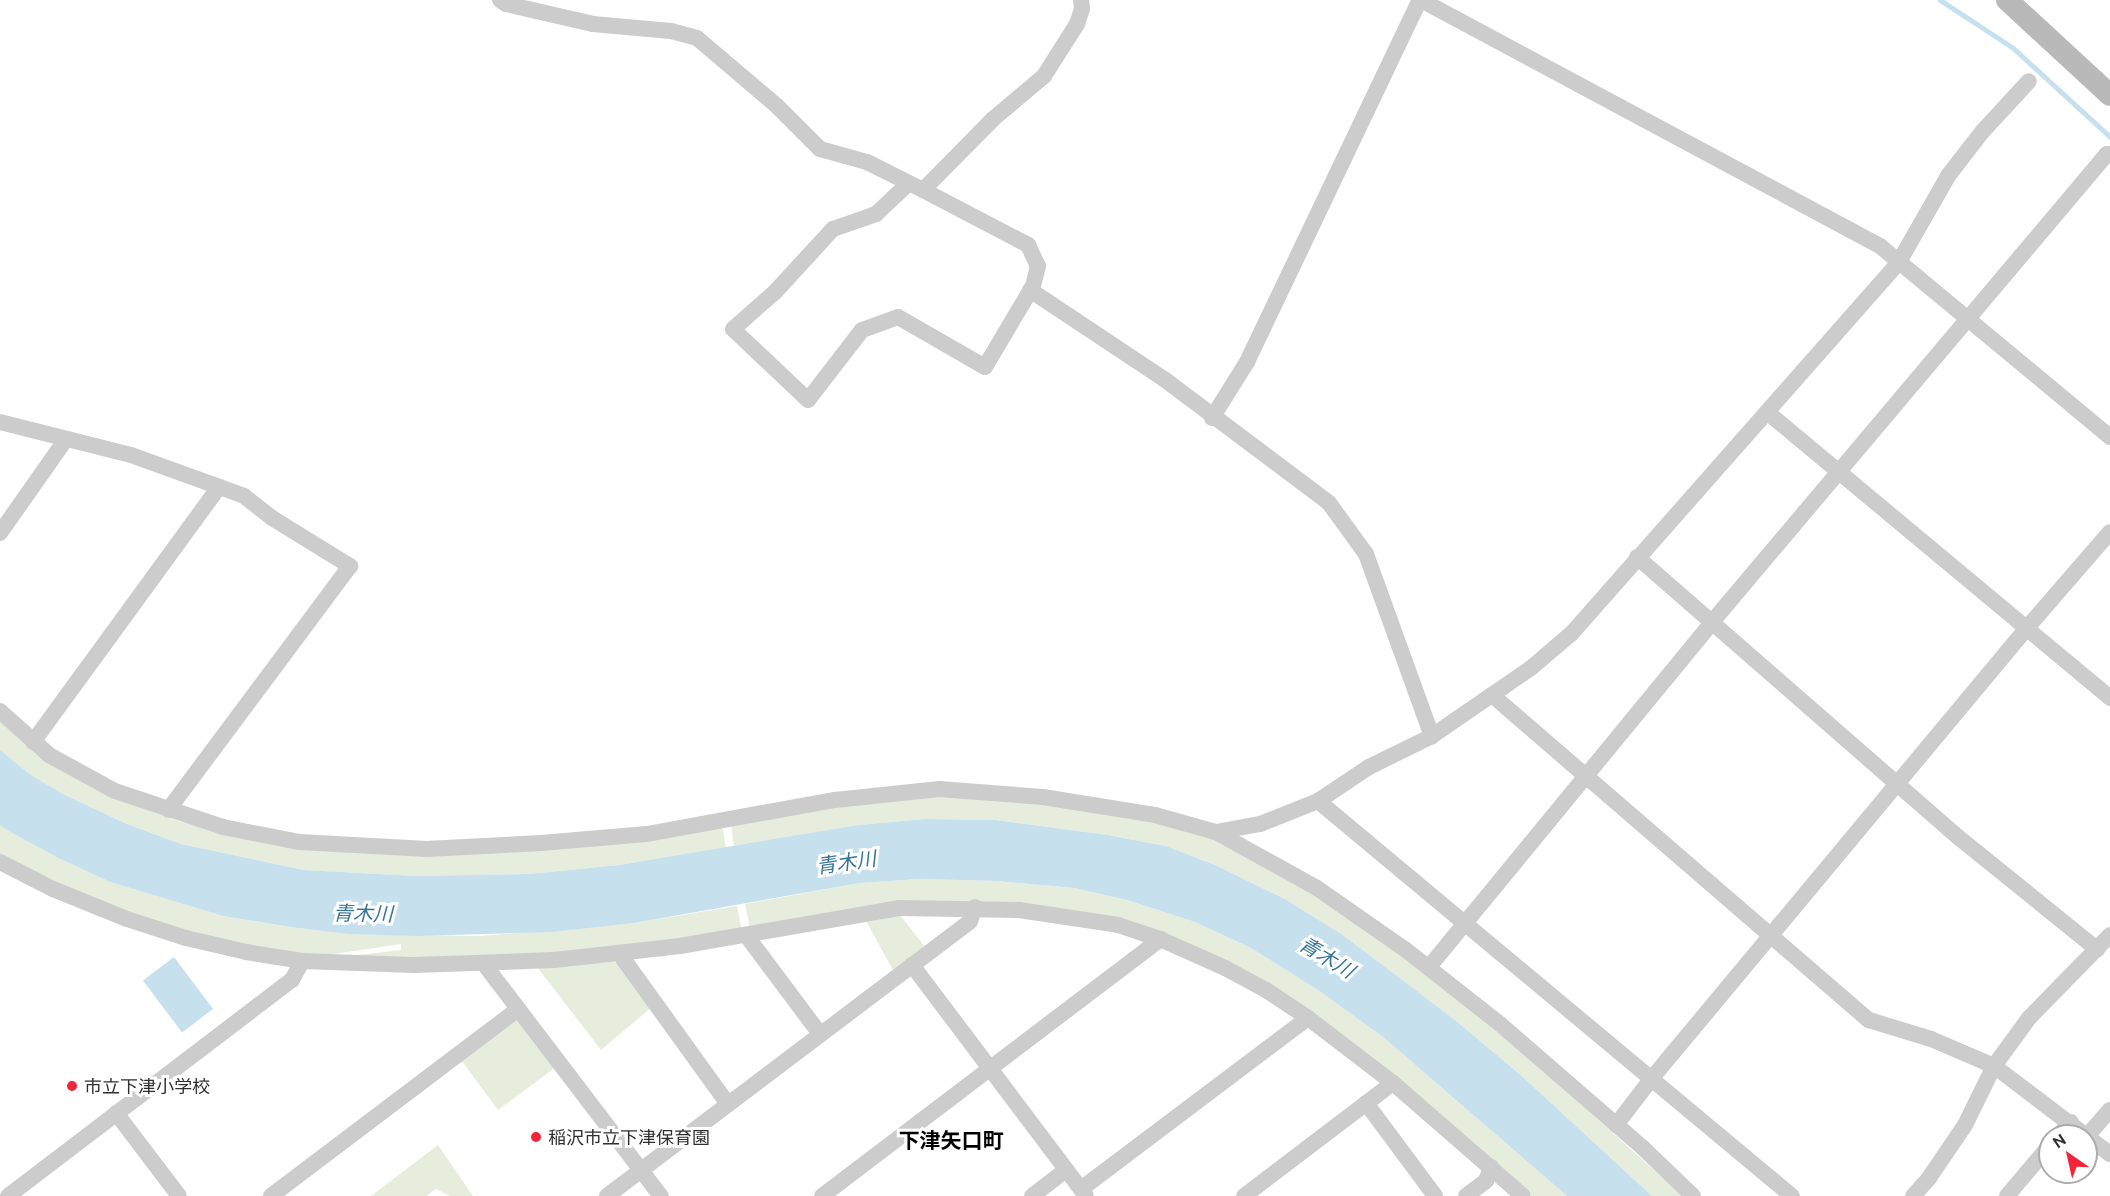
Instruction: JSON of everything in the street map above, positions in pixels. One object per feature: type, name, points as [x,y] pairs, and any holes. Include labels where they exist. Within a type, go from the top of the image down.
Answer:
[{"type":"main road","points":[[2007,0],[2110,95]]},
{"type":"street","points":[[500,0],[506,4],[593,24],[671,31],[697,38],[778,107],[820,149],[867,162],[916,187],[1028,245],[1038,266],[1030,290],[985,367],[898,316],[862,330],[808,400],[733,329],[775,292],[833,229],[876,214],[916,187],[1044,76],[1077,24],[1082,9],[1081,0]]},
{"type":"street","points":[[1212,418],[1247,362],[1420,0],[1880,246],[2110,437]]},
{"type":"street","points":[[1216,832],[1260,824],[1318,801],[1369,767],[1432,736],[1531,668],[1572,633],[1636,557],[1899,262],[1948,176],[1982,132],[2029,81]]},
{"type":"street","points":[[1429,967],[1712,622],[2107,154],[2110,154]]},
{"type":"street","points":[[1030,290],[1164,379],[1212,418],[1297,477],[1329,503],[1366,554],[1432,736]]},
{"type":"street","points":[[1767,412],[2110,698]]},
{"type":"street","points":[[0,422],[131,455],[244,496],[272,518],[350,566],[168,810]]},
{"type":"street","points":[[0,533],[66,439]]},
{"type":"street","points":[[33,742],[219,487]]},
{"type":"street","points":[[1616,1125],[1771,934],[2026,628],[2110,532]]},
{"type":"street","points":[[1636,557],[1958,837],[2097,949]]},
{"type":"street","points":[[1492,695],[1869,1020],[1931,1039],[1994,1066],[2074,1124]]},
{"type":"street","points":[[0,711],[49,755],[115,791],[223,827],[299,842],[427,849],[647,834],[835,800],[939,789],[1043,797],[1155,815],[1216,832],[1317,888],[1429,967],[1500,1024],[1693,1196]]},
{"type":"street","points":[[1318,801],[1792,1196]]},
{"type":"street","points":[[0,862],[53,889],[127,919],[186,938],[246,952],[302,960],[414,965],[484,964],[619,954],[746,935],[899,908],[975,908],[1073,916],[1118,925],[1160,939],[1225,968],[1266,990],[1308,1018],[1393,1083],[1523,1196]]},
{"type":"street","points":[[607,1196],[970,921],[975,908]]},
{"type":"street","points":[[746,935],[820,1034]]},
{"type":"street","points":[[1913,1196],[1929,1178],[1965,1125],[1994,1066],[2029,1018],[2110,936]]},
{"type":"street","points":[[822,1196],[1160,939]]},
{"type":"street","points":[[619,954],[728,1104]]},
{"type":"street","points":[[8,1196],[292,980],[302,960]]},
{"type":"street","points":[[484,964],[661,1196]]},
{"type":"street","points":[[912,965],[1084,1192],[1308,1018]]},
{"type":"street","points":[[271,1196],[518,1009]]},
{"type":"street","points":[[1244,1196],[1393,1083]]},
{"type":"street","points":[[1366,1103],[1435,1196]]},
{"type":"street","points":[[2098,1124],[2110,1110]]},
{"type":"street","points":[[116,1113],[179,1196]]},
{"type":"street","points":[[2098,1144],[2110,1154]]},
{"type":"street","points":[[2007,1196],[2038,1160]]},
{"type":"street","points":[[1466,1196],[1486,1181],[1491,1167]]},
{"type":"street","points":[[1032,1196],[1066,1170]]},
{"type":"green space","points":[[0,721],[36,754],[113,797],[181,822],[293,848],[722,826],[726,848],[619,865],[528,874],[417,876],[304,870],[181,844],[127,824],[63,794],[31,775],[0,750]]},
{"type":"green space","points":[[940,796],[1035,801],[1155,821],[1213,837],[1329,902],[1429,975],[1540,1068],[1683,1196],[1652,1196],[1523,1077],[1455,1020],[1343,935],[1285,899],[1215,865],[1166,846],[1108,835],[996,820],[924,819],[858,825],[734,847],[731,825],[836,806]]},
{"type":"green space","points":[[0,825],[60,859],[110,882],[223,916],[290,927],[347,934],[480,936],[634,923],[737,906],[742,931],[673,942],[481,959],[350,956],[401,950],[401,944],[321,956],[248,946],[128,915],[7,859],[0,854]]},
{"type":"green space","points":[[920,879],[997,881],[1074,888],[1127,900],[1195,922],[1251,948],[1318,990],[1383,1037],[1567,1196],[1532,1196],[1484,1153],[1228,961],[1019,904],[750,928],[745,904],[860,883]]},
{"type":"green space","points":[[900,915],[925,947],[894,972],[865,919]]},
{"type":"green space","points":[[612,961],[620,965],[652,1007],[601,1050],[537,967]]},
{"type":"green space","points":[[515,1020],[521,1021],[556,1067],[498,1110],[461,1060]]},
{"type":"green space","points":[[438,1145],[473,1196],[450,1196],[436,1189],[426,1196],[371,1196]]},
{"type":"water","name":"青木川","points":[[0,750],[31,775],[63,794],[127,824],[181,844],[304,870],[417,876],[528,874],[619,865],[858,825],[924,819],[996,820],[1108,835],[1166,846],[1215,865],[1285,899],[1343,935],[1455,1020],[1523,1077],[1652,1196],[1567,1196],[1383,1037],[1318,990],[1251,948],[1195,922],[1127,900],[1074,888],[997,881],[920,879],[860,883],[634,923],[551,932],[417,936],[347,934],[290,927],[223,916],[110,882],[60,859],[7,830],[0,825]]},
{"type":"water","points":[[174,957],[213,1009],[182,1032],[143,980]]},
{"type":"waterway","points":[[1940,0],[2013,48],[2110,137]]},
{"type":"place","name":"市立下津小学校","points":[[72,1086]]},
{"type":"place","name":"稲沢市立下津保育園","points":[[536,1137]]},
{"type":"district","name":"下津矢口町","points":[[951,1140]]}]
